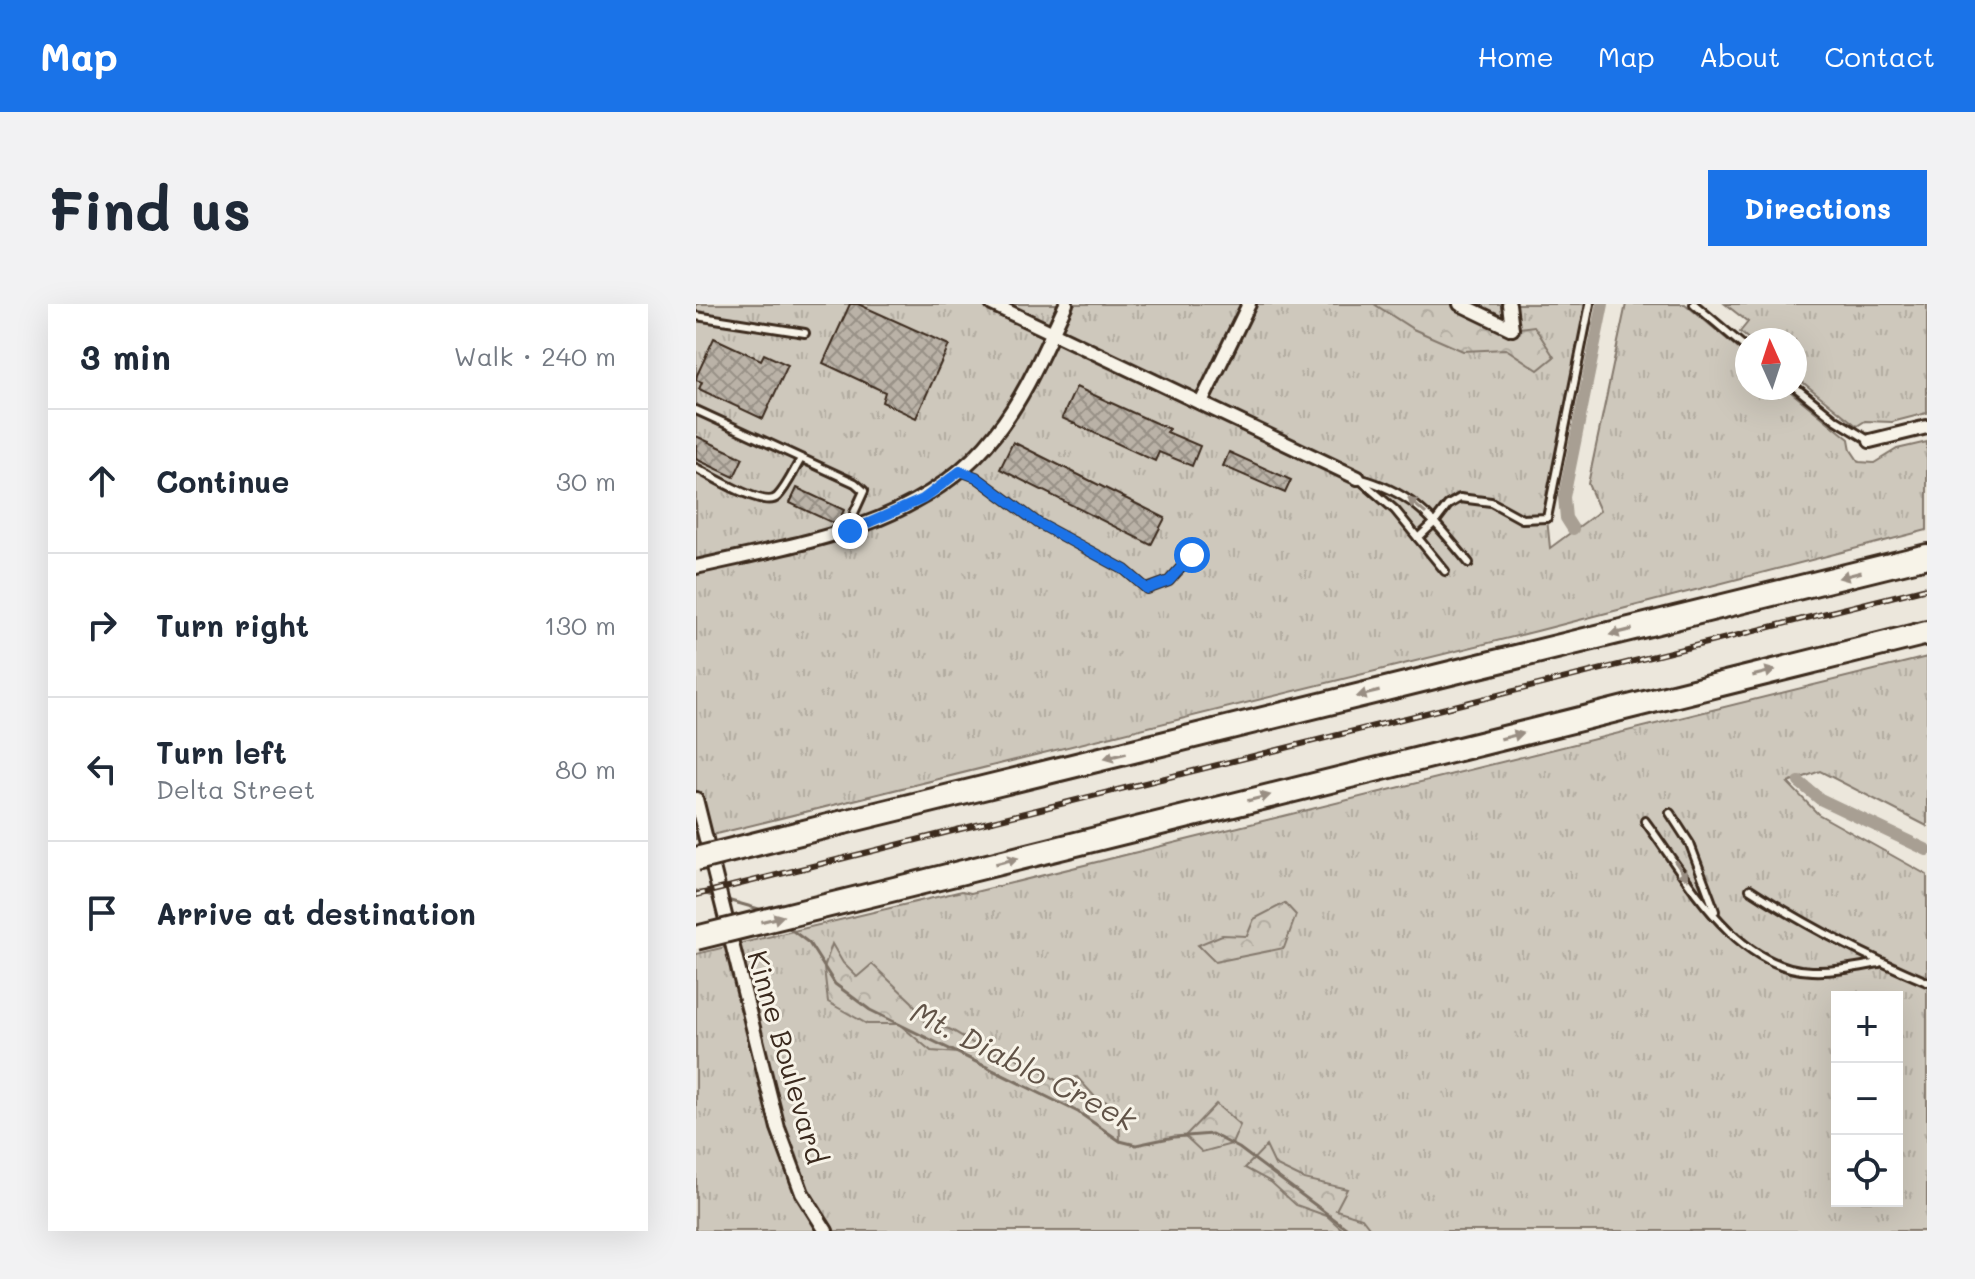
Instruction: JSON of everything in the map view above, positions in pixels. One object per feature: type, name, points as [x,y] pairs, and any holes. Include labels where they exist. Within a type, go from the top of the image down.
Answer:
[{"type":"highway","points":[[704,863],[844,822],[1926,556]]},
{"type":"highway","points":[[696,938],[1927,633]]},
{"type":"street","points":[[992,304],[1358,478]]},
{"type":"street","points":[[696,567],[856,528],[923,499],[960,471],[997,433],[1014,408],[1066,304]]},
{"type":"street","points":[[1201,403],[1249,304]]},
{"type":"street","points":[[1460,304],[1512,329],[1509,304]]},
{"type":"street","points":[[1870,441],[1927,427]]},
{"type":"street","points":[[696,799],[704,863]]},
{"type":"street","name":"Kinne Boulevard","points":[[704,863],[730,937],[782,1140],[802,1193],[826,1231]]},
{"type":"lane","points":[[1418,538],[1448,505],[1460,498],[1491,502],[1522,519],[1547,518],[1590,304]]},
{"type":"lane","points":[[1694,304],[1735,339]]},
{"type":"lane","points":[[696,316],[805,333]]},
{"type":"lane","points":[[1807,397],[1870,441]]},
{"type":"lane","points":[[696,410],[855,483],[864,491],[854,513],[856,528]]},
{"type":"lane","points":[[696,468],[769,501],[781,492],[801,459]]},
{"type":"lane","points":[[960,471],[976,477],[1038,523],[1125,570],[1147,589],[1169,581],[1192,555]]},
{"type":"lane","points":[[1358,478],[1376,482],[1406,496],[1435,522],[1469,563]]},
{"type":"lane","points":[[1358,478],[1395,510],[1445,571]]},
{"type":"lane","points":[[1670,813],[1690,844],[1718,918]]},
{"type":"lane","points":[[1645,821],[1718,918],[1748,949],[1786,967],[1809,971],[1832,971],[1879,963]]},
{"type":"lane","points":[[1750,889],[1785,912],[1879,963],[1927,982]]},
{"type":"green space","points":[[696,304],[1590,304],[1547,518],[1550,548],[1600,511],[1588,484],[1626,304],[1685,304],[1735,346],[1735,400],[1801,400],[1849,439],[1851,450],[1859,462],[1874,463],[1897,449],[1927,442],[1927,530],[1537,631],[696,839]]},
{"type":"green space","points":[[1374,304],[1460,304],[1512,329],[1534,326],[1554,357],[1538,370],[1506,349],[1463,351],[1413,329]]},
{"type":"green space","points":[[1725,304],[1927,304],[1927,413],[1892,422],[1865,421],[1857,426],[1807,386],[1807,328],[1743,328],[1748,322]]},
{"type":"green space","points":[[1927,657],[1927,826],[1820,771],[1788,783],[1818,814],[1927,875],[1927,1231],[696,1231],[696,954],[962,891],[971,893]]},
{"type":"green space","points":[[1285,903],[1296,915],[1284,948],[1215,962],[1198,945],[1222,935],[1247,936],[1254,919]]},
{"type":"green space","points":[[832,944],[843,963],[857,977],[872,964],[912,1002],[929,1027],[949,1029],[992,1052],[1010,1053],[1057,1081],[1077,1077],[1095,1097],[1119,1107],[1120,1141],[1078,1112],[959,1053],[931,1051],[899,1024],[867,1024],[828,1002],[824,968]]},
{"type":"green space","points":[[1216,1104],[1240,1125],[1232,1144],[1202,1152],[1185,1136]]},
{"type":"green space","points":[[1266,1146],[1275,1165],[1304,1179],[1347,1189],[1336,1210],[1362,1218],[1372,1231],[1344,1231],[1327,1216],[1296,1205],[1271,1182],[1245,1168]]},
{"type":"building","points":[[850,304],[858,304],[949,345],[916,418],[882,402],[885,392],[823,363]]},
{"type":"building","points":[[714,338],[761,360],[764,354],[788,365],[763,419],[699,389],[702,382],[696,380],[697,375]]},
{"type":"building","points":[[1076,387],[1200,446],[1192,466],[1159,452],[1155,461],[1062,418]]},
{"type":"building","points":[[696,436],[743,458],[734,477],[696,459]]},
{"type":"building","points":[[1013,442],[1165,518],[1151,545],[1000,469]]},
{"type":"building","points":[[1229,452],[1291,480],[1285,493],[1223,466]]},
{"type":"building","points":[[797,488],[844,510],[838,523],[790,503]]},
{"type":"waterway","points":[[1573,529],[1566,518],[1564,497],[1603,304]]},
{"type":"waterway","points":[[1799,782],[1820,799],[1927,850]]},
{"type":"waterway","name":"Mt. Diablo Creek","points":[[696,891],[716,897]]},
{"type":"waterway","name":"Mt. Diablo Creek","points":[[727,900],[766,911]]},
{"type":"waterway","name":"Mt. Diablo Creek","points":[[785,925],[809,943],[835,984],[870,1010],[1078,1112],[1120,1141],[1136,1145],[1174,1137],[1212,1134],[1239,1148],[1350,1231]]},
{"type":"railway","points":[[696,895],[1927,588]]},
{"type":"route","points":[[850,531],[923,499],[960,471],[976,477],[1038,523],[1125,570],[1147,589],[1169,581],[1192,555]]}]
